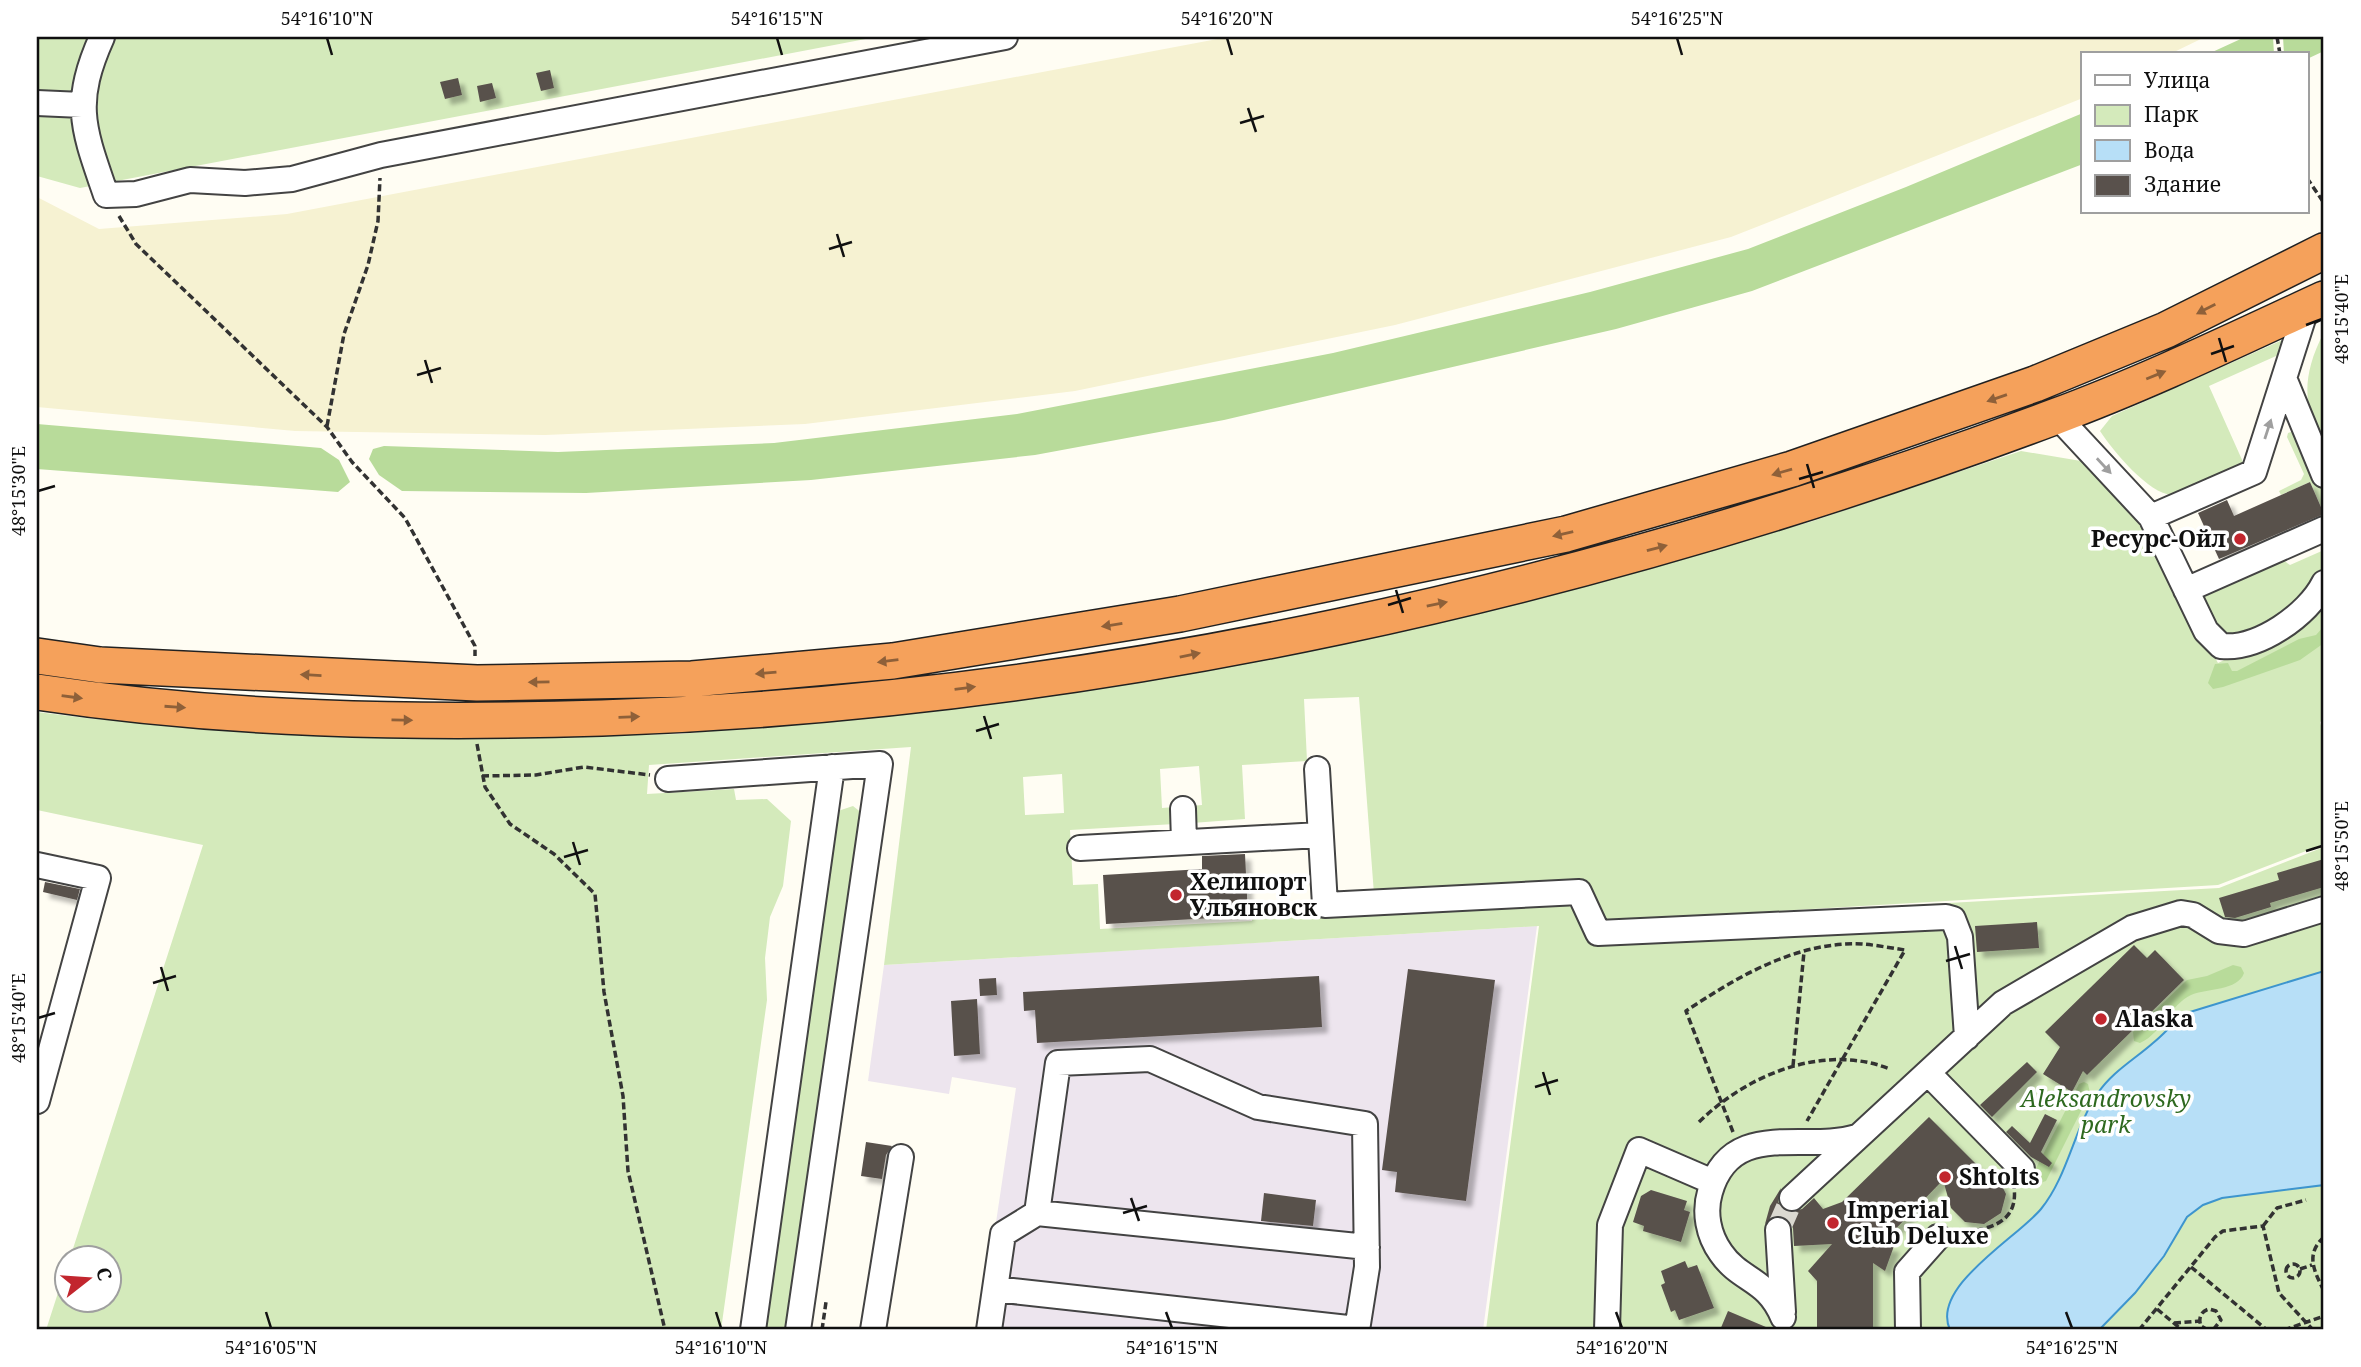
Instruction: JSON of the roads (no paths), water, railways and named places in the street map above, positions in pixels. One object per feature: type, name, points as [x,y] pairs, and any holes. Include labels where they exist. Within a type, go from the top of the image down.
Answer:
[{"type":"highway","points":[[37,656],[100,665],[477,683],[692,679],[893,661],[1180,614],[1566,534],[1792,469],[2035,384],[2166,330],[2324,251]]},
{"type":"highway","points":[[37,692],[107,703],[324,718],[476,722],[675,715],[833,704],[1138,666],[1483,595],[1803,507],[2057,416],[2180,366],[2316,302]]},
{"type":"street","points":[[102,37],[87,71],[82,105],[89,145],[106,195],[136,194],[190,180],[246,183],[292,179],[381,155],[1005,37]]},
{"type":"street","points":[[37,103],[82,105]]},
{"type":"street","points":[[2151,517],[2254,472],[2284,378],[2316,302]]},
{"type":"street","points":[[2284,378],[2324,475]]},
{"type":"street","points":[[2057,416],[2151,517],[2213,641],[2230,646],[2245,643],[2288,624],[2316,600],[2324,583]]},
{"type":"street","points":[[2186,590],[2324,529]]},
{"type":"street","points":[[668,779],[880,764],[798,1330]]},
{"type":"street","points":[[753,1330],[832,768]]},
{"type":"street","points":[[1317,769],[1325,905],[1579,891],[1598,933],[1936,916],[1953,919],[1960,937],[1967,1037]]},
{"type":"street","points":[[1183,809],[1184,842]]},
{"type":"street","points":[[1080,848],[1320,835]]},
{"type":"street","points":[[37,864],[98,878],[37,1101]]},
{"type":"street","points":[[1792,1198],[2003,1003],[2132,928],[2182,913],[2193,915],[2219,931],[2244,934],[2324,909]]},
{"type":"street","points":[[995,1289],[1357,1329],[1367,1247],[1365,1124],[1258,1107],[1150,1059],[1058,1063],[1037,1213]]},
{"type":"street","points":[[1929,1074],[2022,1169]]},
{"type":"street","points":[[1783,1323],[1769,1291],[1739,1271],[1715,1244],[1707,1211],[1713,1182],[1728,1161],[1753,1145],[1781,1141],[1837,1144],[1861,1136]]},
{"type":"street","points":[[1607,1330],[1610,1226],[1639,1150],[1713,1182]]},
{"type":"street","points":[[873,1330],[901,1157]]},
{"type":"street","points":[[989,1330],[1003,1234],[1037,1213],[1367,1247]]},
{"type":"street","points":[[1778,1230],[1783,1323]]},
{"type":"street","points":[[1908,1330],[1907,1272],[1938,1237]]},
{"type":"water","points":[[2324,971],[2324,1185],[2222,1198],[2203,1205],[2187,1217],[2164,1256],[2135,1293],[2099,1330],[1950,1330],[1947,1314],[1952,1297],[1979,1264],[2041,1209],[2058,1182],[2090,1107],[2110,1079],[2190,1012]]},
{"type":"tunnel","points":[[1778,1230],[1792,1198]]},
{"type":"place","name":"Ресурс-Ойл","points":[[2240,539]]},
{"type":"place","name":"Хелипорт Ульяновск","points":[[1176,895]]},
{"type":"place","name":"Alaska","points":[[2101,1019]]},
{"type":"place","name":"Shtolts","points":[[1945,1177]]},
{"type":"place","name":"Imperial Club Deluxe","points":[[1833,1223]]},
{"type":"park label","name":"Aleksandrovsky park","points":[[2106,1112]]}]
